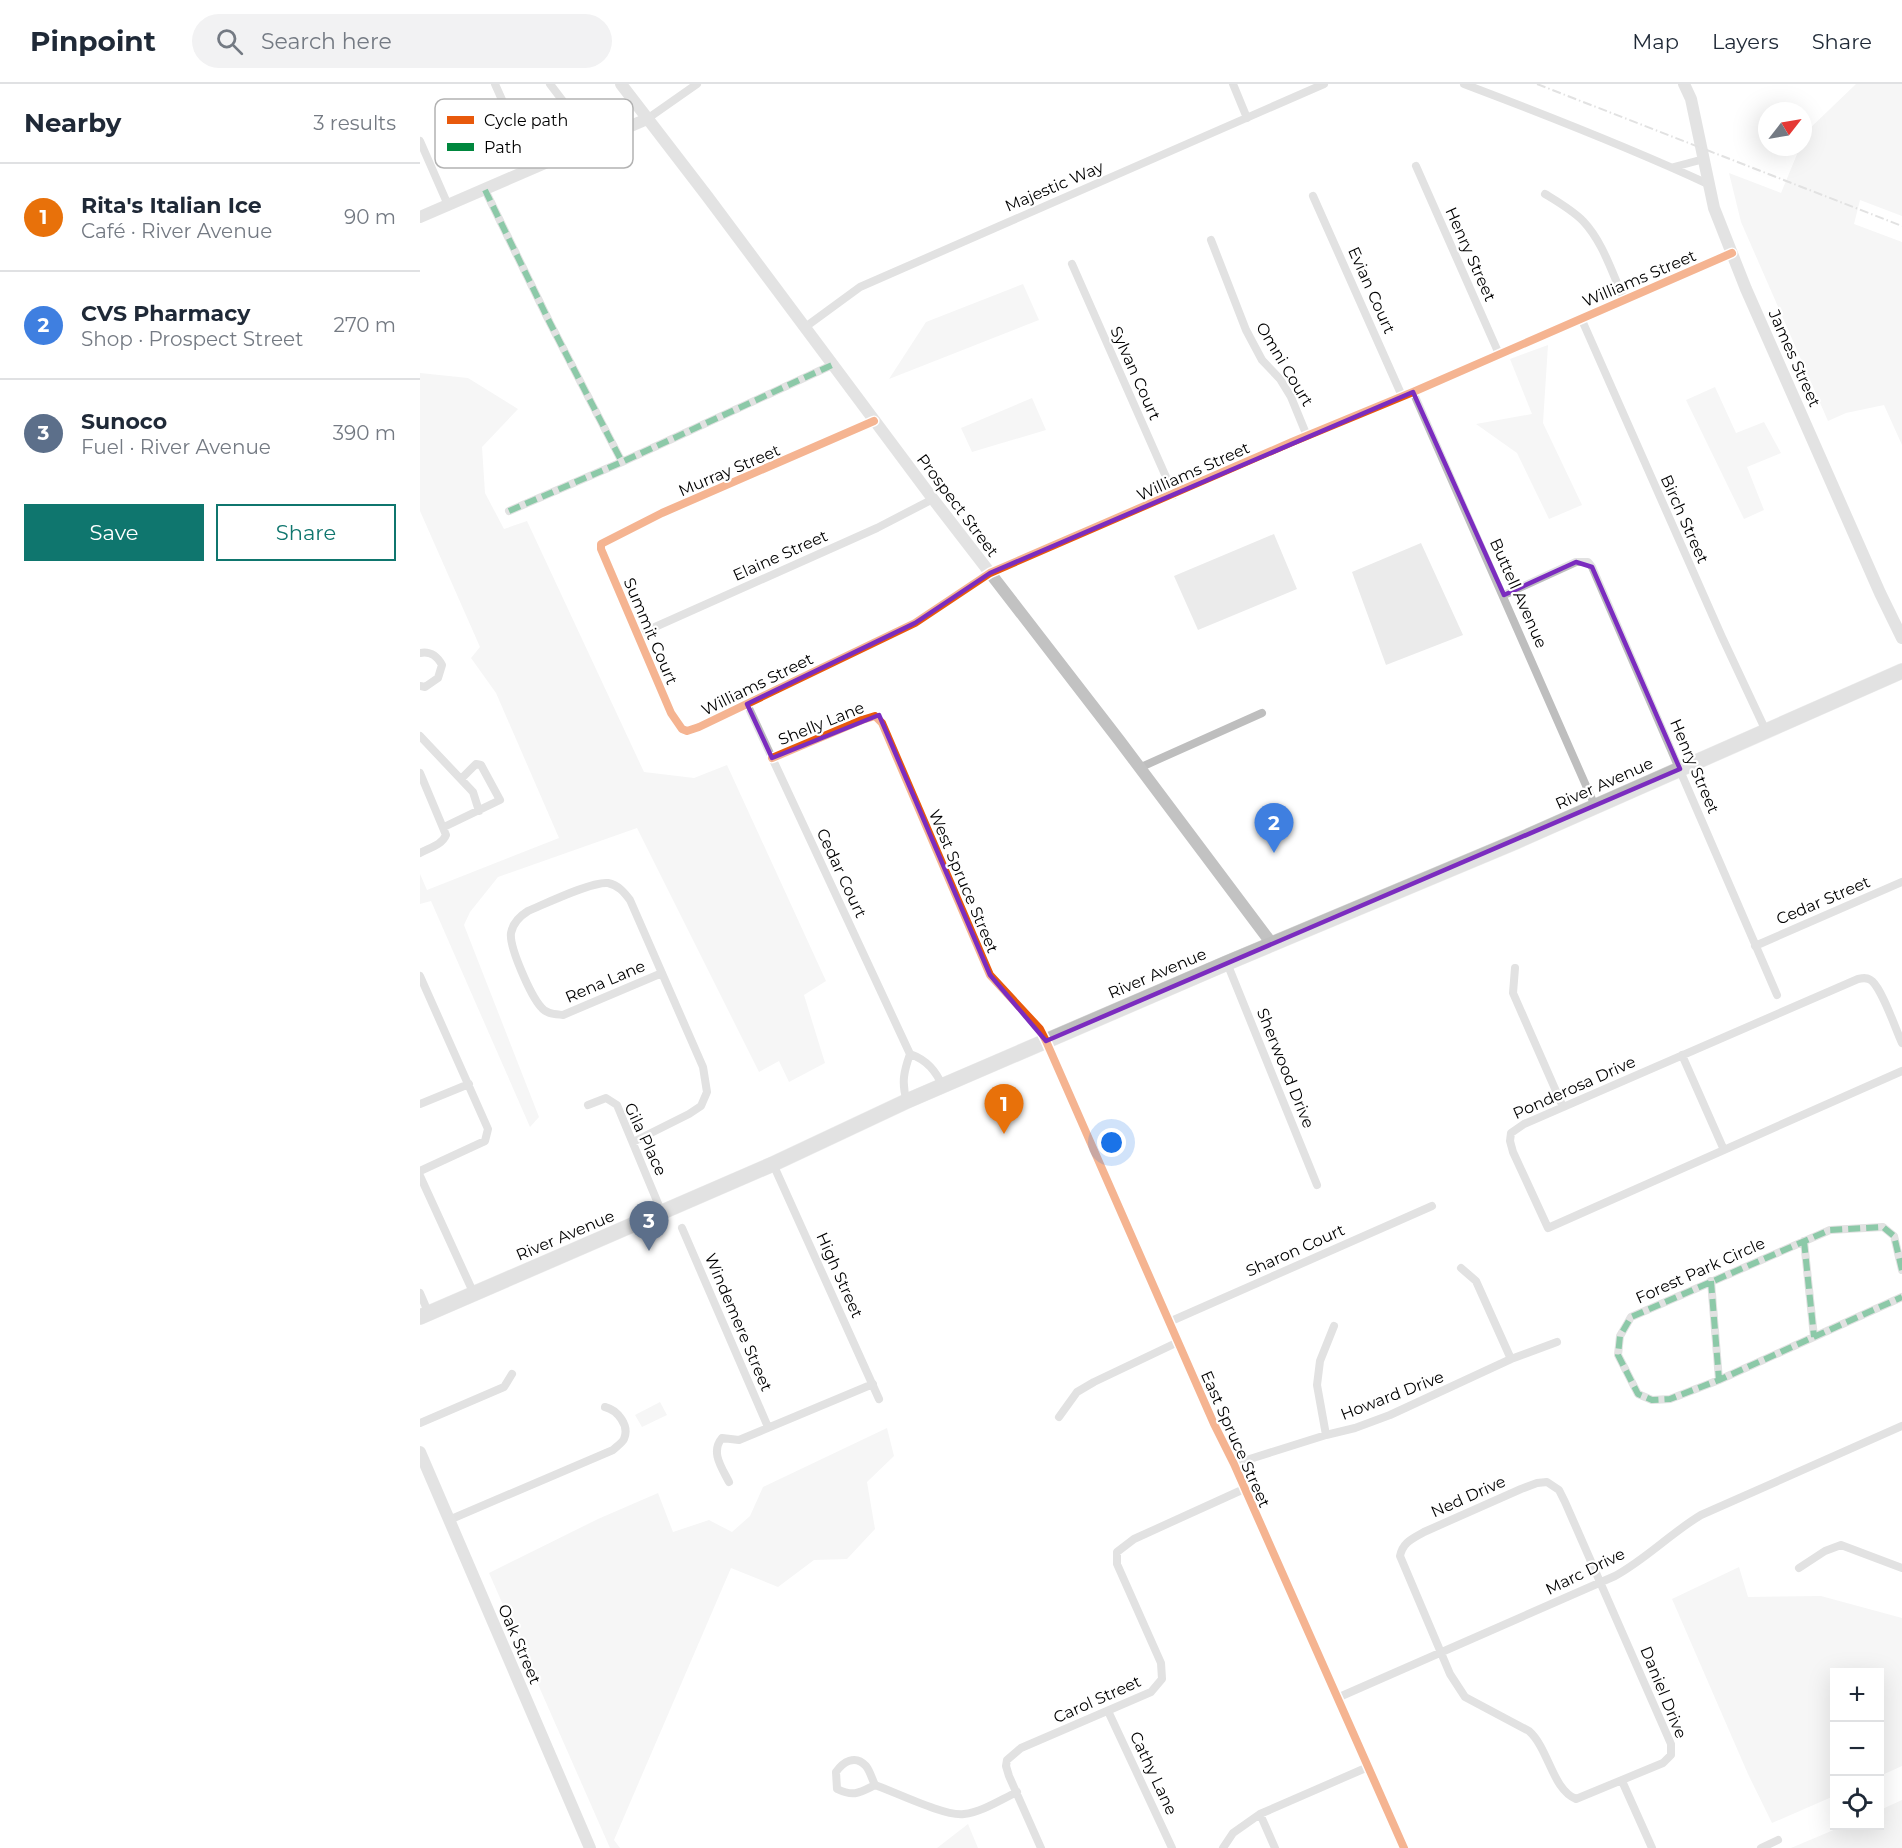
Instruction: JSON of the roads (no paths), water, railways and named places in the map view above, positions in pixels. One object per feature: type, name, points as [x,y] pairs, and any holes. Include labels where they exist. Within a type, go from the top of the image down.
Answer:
[{"type":"highway","name":"River Avenue","points":[[424,1315],[773,1164],[907,1101],[1515,842],[1902,671]]},
{"type":"street","points":[[495,84],[502,99]]},
{"type":"street","points":[[550,84],[561,99]]},
{"type":"street","name":"Prospect Street","points":[[621,84],[632,99]]},
{"type":"street","points":[[633,125],[647,119],[697,84]]},
{"type":"street","points":[[1233,84],[1247,118]]},
{"type":"street","name":"Majestic Way","points":[[804,328],[860,287],[1324,84]]},
{"type":"street","points":[[1464,84],[1673,167],[1708,184]]},
{"type":"street","name":"James Street","points":[[1684,84],[1691,99],[1714,208],[1880,593],[1902,638]]},
{"type":"street","name":"Prospect Street","points":[[633,100],[933,500],[1272,944]]},
{"type":"street","points":[[420,141],[448,205]]},
{"type":"street","points":[[1673,167],[1704,159]]},
{"type":"street","name":"Henry Street","points":[[1416,166],[1499,354]]},
{"type":"street","points":[[420,218],[534,168]]},
{"type":"street","points":[[484,190],[549,323],[622,462]]},
{"type":"street","points":[[1545,194],[1566,207],[1583,222],[1597,240],[1624,299]]},
{"type":"street","name":"Evian Court","points":[[1313,196],[1402,396]]},
{"type":"street","name":"Omni Court","points":[[1211,240],[1246,330],[1262,360],[1280,379],[1291,397],[1307,436]]},
{"type":"street","name":"Williams Street","points":[[677,724],[687,731],[915,623],[990,573],[1732,253]]},
{"type":"street","name":"Sylvan Court","points":[[1072,264],[1173,495]]},
{"type":"street","name":"Birch Street","points":[[1581,318],[1766,731]]},
{"type":"street","points":[[509,511],[622,462],[832,365]]},
{"type":"street","name":"Buttell Avenue","points":[[1413,392],[1595,806]]},
{"type":"street","name":"Murray Street","points":[[601,549],[601,543],[606,539],[874,421]]},
{"type":"street","name":"Elaine Street","points":[[637,635],[877,528],[933,500]]},
{"type":"street","name":"Summit Court","points":[[601,549],[677,724]]},
{"type":"street","name":"Henry Street","points":[[1504,595],[1576,562],[1588,562],[1592,567],[1777,995]]},
{"type":"street","points":[[420,652],[437,656],[442,665],[438,678],[425,687],[420,686]]},
{"type":"street","name":"Cedar Court","points":[[747,704],[910,1054]]},
{"type":"street","points":[[1139,768],[1262,712]]},
{"type":"street","name":"Shelly Lane","points":[[772,758],[862,720],[875,716],[879,719]]},
{"type":"street","name":"West Spruce Street","points":[[879,719],[990,975],[1040,1029],[1046,1041]]},
{"type":"street","points":[[420,736],[472,792],[479,811]]},
{"type":"street","points":[[444,827],[500,800],[481,765],[476,764],[461,779]]},
{"type":"street","points":[[420,773],[444,827],[445,839],[420,853]]},
{"type":"street","name":"Cedar Street","points":[[1755,946],[1902,882]]},
{"type":"street","name":"Rena Lane","points":[[633,1142],[701,1106],[707,1092],[703,1067],[662,973],[630,900],[621,889],[609,883],[596,884],[528,911],[514,924],[511,933],[512,943],[533,995],[542,1009],[551,1014],[563,1015],[662,973]]},
{"type":"street","name":"Sherwood Drive","points":[[1227,963],[1317,1185]]},
{"type":"street","points":[[1515,968],[1513,993],[1563,1107]]},
{"type":"street","points":[[420,977],[488,1130],[485,1141],[420,1171]]},
{"type":"street","name":"Ponderosa Drive","points":[[1902,1043],[1880,992],[1867,978],[1858,979],[1515,1129],[1511,1133],[1510,1141],[1548,1228],[1902,1071]]},
{"type":"street","name":"East Spruce Street","points":[[1046,1041],[1404,1848]]},
{"type":"street","points":[[907,1101],[903,1083],[910,1054],[918,1057],[934,1070],[943,1087]]},
{"type":"street","points":[[1682,1055],[1724,1150]]},
{"type":"street","points":[[420,1104],[469,1084]]},
{"type":"street","name":"Gila Place","points":[[588,1106],[606,1098],[617,1105],[662,1213]]},
{"type":"street","name":"High Street","points":[[773,1164],[879,1399]]},
{"type":"street","points":[[420,1176],[474,1294]]},
{"type":"street","name":"Sharon Court","points":[[1169,1322],[1432,1206]]},
{"type":"street","name":"Forest Park Circle","points":[[1902,1270],[1894,1236],[1883,1227],[1830,1230],[1631,1317],[1620,1336],[1618,1356],[1638,1394],[1652,1400],[1670,1399],[1719,1380],[1902,1297]]},
{"type":"street","name":"Windemere Street","points":[[682,1228],[768,1427]]},
{"type":"street","points":[[1804,1241],[1814,1337]]},
{"type":"street","points":[[1461,1268],[1476,1281],[1511,1359]]},
{"type":"street","points":[[1711,1281],[1719,1380]]},
{"type":"street","name":"River Avenue","points":[[420,1293],[424,1315]]},
{"type":"street","points":[[1326,1435],[1317,1385],[1320,1361],[1334,1326]]},
{"type":"street","points":[[1059,1417],[1077,1392],[1178,1342]]},
{"type":"street","name":"Howard Drive","points":[[1233,1464],[1355,1428],[1390,1415],[1511,1359],[1557,1342]]},
{"type":"street","points":[[420,1424],[504,1388],[512,1374]]},
{"type":"street","points":[[729,1482],[716,1451],[717,1444],[723,1438],[739,1440],[873,1384]]},
{"type":"street","points":[[449,1521],[613,1450],[624,1439],[626,1429],[619,1415],[605,1407]]},
{"type":"street","name":"Marc Drive","points":[[1338,1698],[1601,1583],[1630,1568],[1673,1533],[1701,1515],[1902,1426]]},
{"type":"street","name":"Oak Street","points":[[420,1452],[590,1848]]},
{"type":"street","name":"Ned Drive","points":[[1441,1652],[1406,1573],[1400,1556],[1402,1547],[1409,1540],[1424,1532],[1521,1489],[1547,1482],[1558,1490],[1601,1583]]},
{"type":"street","name":"Carol Street","points":[[1041,1848],[1006,1766],[1007,1760],[1021,1748],[1151,1692],[1162,1679],[1161,1663],[1117,1564],[1118,1552],[1134,1539],[1244,1489]]},
{"type":"street","points":[[1799,1568],[1826,1551],[1841,1545],[1902,1568]]},
{"type":"street","name":"Daniel Drive","points":[[1441,1652],[1450,1674],[1465,1697],[1529,1731],[1537,1738],[1562,1787],[1572,1798],[1580,1799],[1663,1763],[1671,1755],[1671,1744],[1601,1583]]},
{"type":"street","name":"Cathy Lane","points":[[1108,1711],[1172,1848]]},
{"type":"street","points":[[875,1785],[860,1793],[849,1795],[837,1789],[836,1772],[843,1762],[853,1760],[865,1765],[875,1785],[940,1812],[954,1814],[964,1815],[976,1811],[1017,1792]]},
{"type":"street","points":[[1223,1848],[1233,1833],[1260,1814],[1368,1767]]},
{"type":"street","points":[[1622,1780],[1652,1848]]},
{"type":"street","points":[[1260,1814],[1275,1848]]},
{"type":"street","points":[[1761,1848],[1778,1840]]},
{"type":"railway","points":[[1537,84],[1902,226]]},
{"type":"place","name":"CVS Pharmacy","points":[[1274,853]]},
{"type":"place","name":"Rita's Italian Ice","points":[[1004,1134]]},
{"type":"place","name":"Sunoco","points":[[649,1251]]}]
